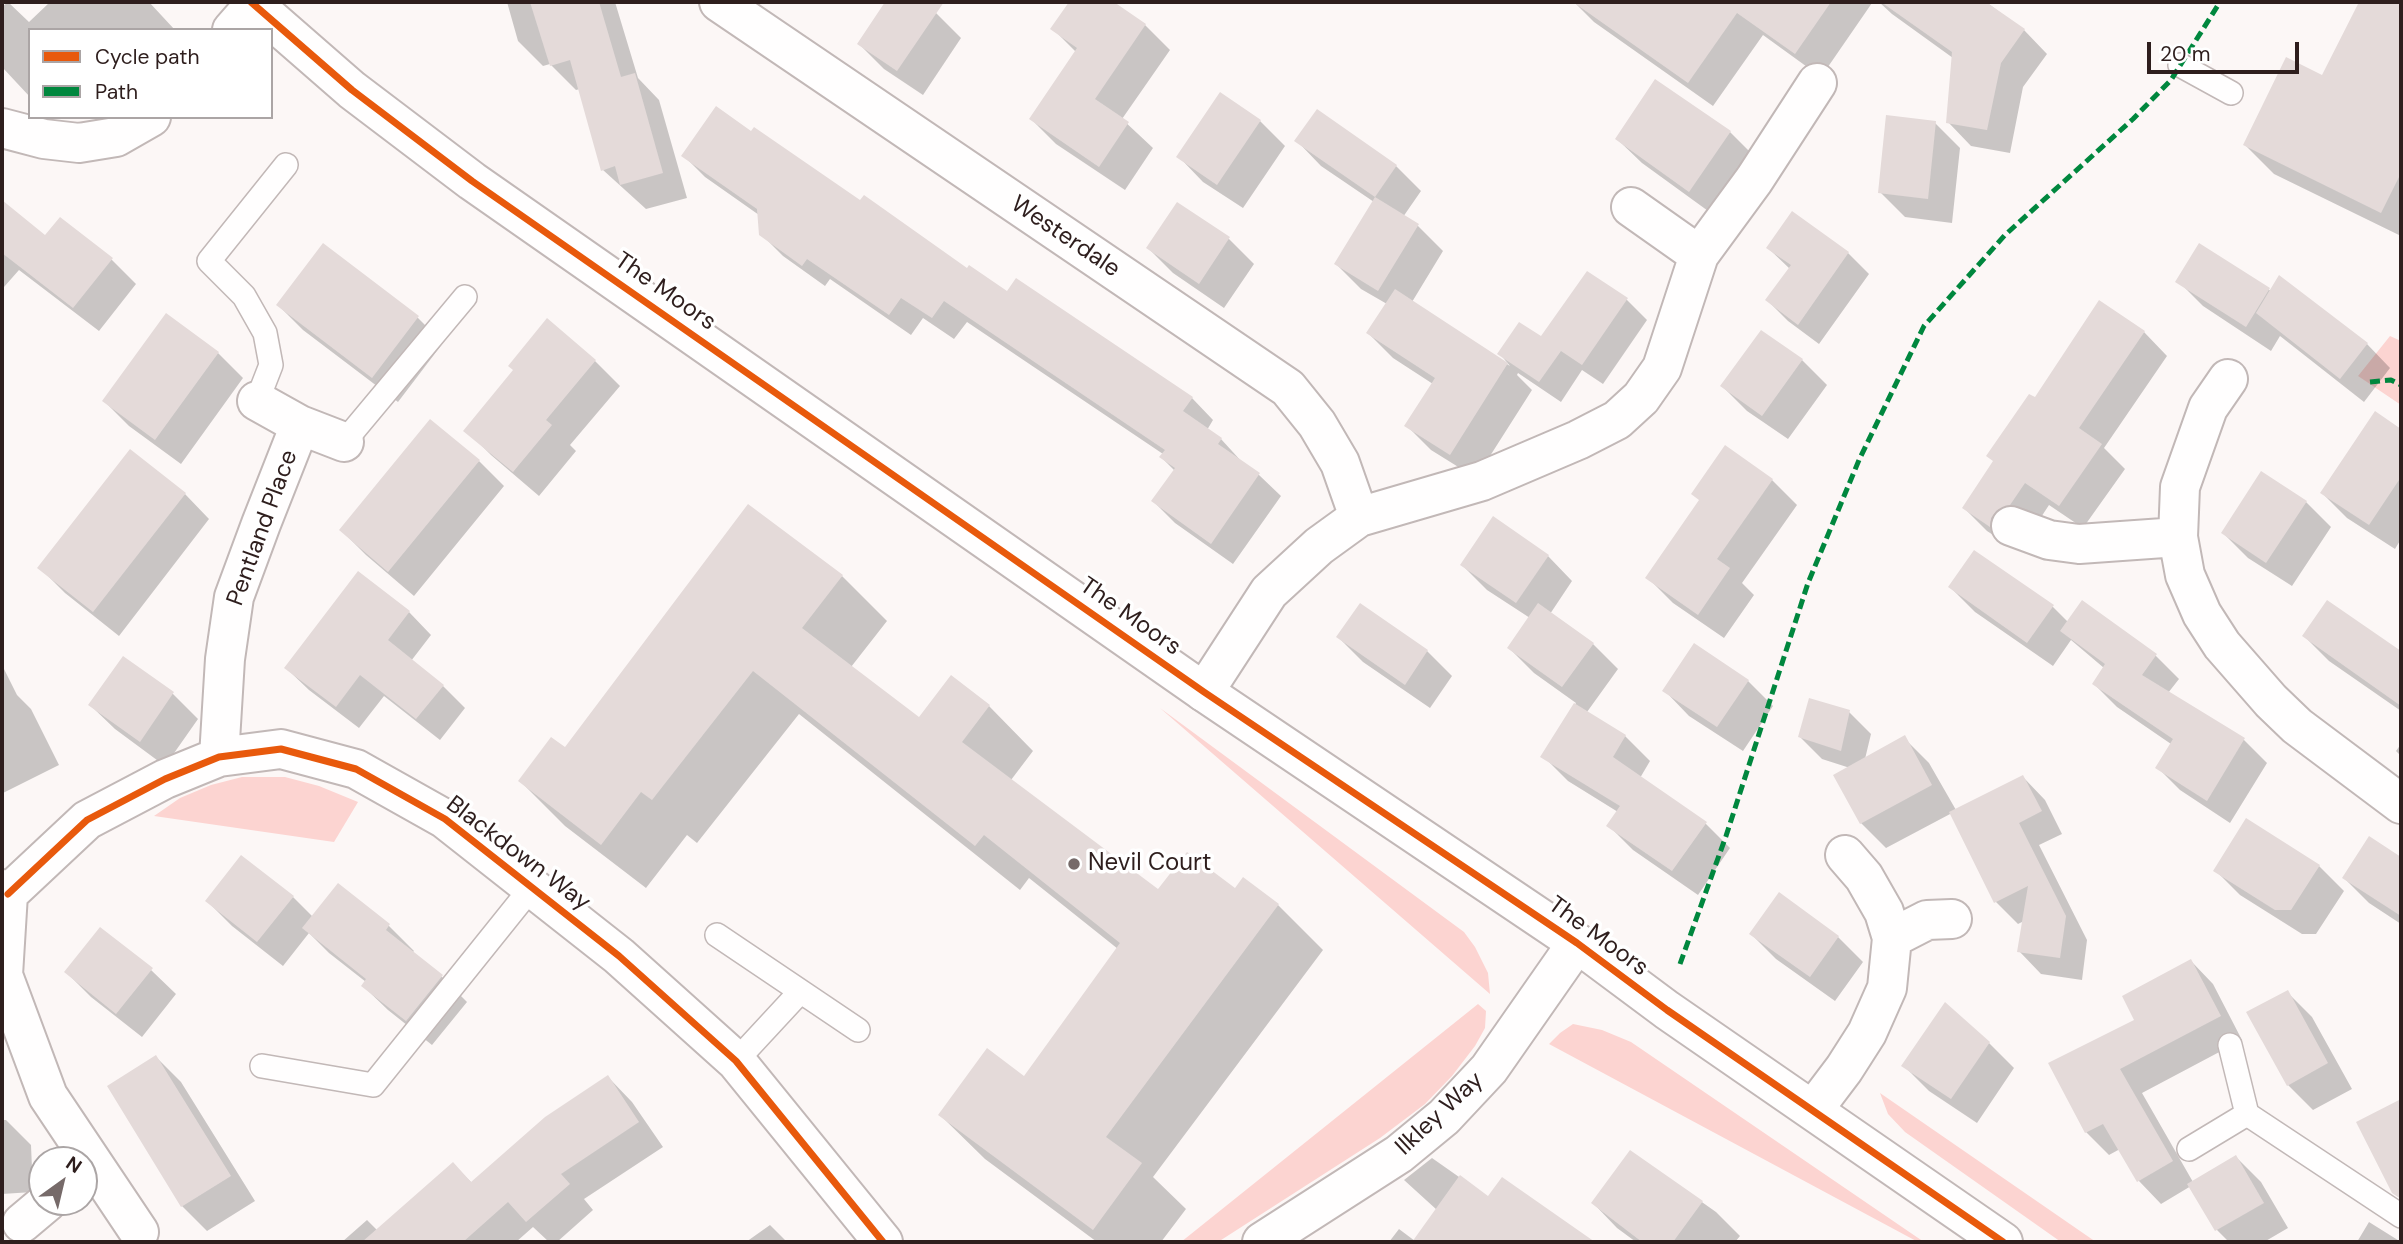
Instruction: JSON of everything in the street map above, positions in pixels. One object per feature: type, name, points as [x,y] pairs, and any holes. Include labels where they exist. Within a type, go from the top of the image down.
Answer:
[{"type":"street","name":"Westerdale","points":[[719,2],[1287,388],[1317,424],[1340,463],[1359,517]]},
{"type":"street","name":"The Moors","points":[[246,12],[268,28]]},
{"type":"street","name":"The Moors","points":[[273,32],[472,181],[1204,692],[1577,943],[1667,1010],[2003,1242]]},
{"type":"street","points":[[1204,692],[1269,592],[1319,546],[1359,517],[1482,481],[1578,440],[1616,420],[1641,398],[1662,368],[1699,255],[1754,180],[1817,83]]},
{"type":"street","points":[[2,128],[44,139],[79,143],[116,137],[148,119]]},
{"type":"street","points":[[1631,207],[1699,255]]},
{"type":"street","points":[[2228,379],[2208,408],[2180,487],[2178,537],[2185,575],[2202,614],[2237,664],[2297,726],[2401,804]]},
{"type":"street","name":"Pentland Place","points":[[257,401],[300,425],[344,442]]},
{"type":"street","name":"Pentland Place","points":[[219,757],[225,659],[234,597],[300,425]]},
{"type":"street","points":[[2011,526],[2049,540],[2079,544],[2178,537]]},
{"type":"street","name":"Blackdown Way","points":[[76,1146],[48,1096],[3,975],[5,891],[87,820],[166,779],[219,757],[281,749],[356,769],[445,819],[619,956],[736,1061],[883,1242]]},
{"type":"street","points":[[1813,1110],[1867,1033],[1887,988],[1892,938],[1884,912],[1864,877],[1845,855]]},
{"type":"street","points":[[1892,938],[1927,920],[1952,919]]},
{"type":"street","name":"Ilkley Way","points":[[1262,1242],[1399,1154],[1444,1117],[1489,1069],[1577,943]]},
{"type":"street","name":"Blackdown Way","points":[[98,1181],[139,1232]]},
{"type":"lane","points":[[2180,65],[2231,93]]},
{"type":"lane","points":[[257,401],[271,365],[265,333],[244,296],[209,261],[286,165]]},
{"type":"lane","points":[[344,442],[465,297]]},
{"type":"lane","points":[[262,1066],[373,1085],[532,887]]},
{"type":"lane","points":[[717,935],[799,993],[858,1030]]},
{"type":"lane","points":[[736,1061],[799,993]]},
{"type":"lane","points":[[2230,1045],[2247,1114],[2401,1216]]},
{"type":"lane","points":[[2189,1149],[2247,1114]]},
{"type":"shaded area","points":[[2390,336],[2401,341],[2401,405],[2358,376]]},
{"type":"shaded area","points":[[1160,708],[1464,932],[1488,973],[1490,994]]},
{"type":"shaded area","points":[[242,777],[285,777],[319,786],[358,802],[334,842],[154,816],[180,798],[211,785]]},
{"type":"shaded area","points":[[1478,1004],[1486,1011],[1485,1028],[1452,1076],[1425,1104],[1380,1138],[1218,1242],[1181,1242]]},
{"type":"shaded area","points":[[1573,1024],[1602,1030],[1631,1042],[1924,1242],[1918,1242],[1549,1044]]},
{"type":"shaded area","points":[[1880,1093],[2096,1242],[2061,1242],[1905,1132],[1888,1114]]},
{"type":"building","points":[[530,2],[599,2],[621,77],[635,73],[663,173],[620,185],[615,166],[601,171],[570,60],[550,66]]},
{"type":"building","points":[[885,2],[944,2],[897,71],[857,44]]},
{"type":"building","points":[[1069,2],[1114,2],[1146,24],[1095,99],[1129,122],[1099,167],[1029,119],[1077,48],[1050,29]]},
{"type":"building","points":[[1573,2],[1831,2],[1795,54],[1737,13],[1688,83]]},
{"type":"building","points":[[1881,2],[1986,2],[2025,29],[2001,63],[1987,130],[1946,123],[1952,52]]},
{"type":"building","points":[[2359,2],[2401,2],[2401,173],[2381,213],[2243,145],[2286,57],[2322,75]]},
{"type":"building","points":[[1655,79],[1731,131],[1689,192],[1615,139]]},
{"type":"building","points":[[1220,92],[1261,120],[1217,185],[1176,157]]},
{"type":"building","points":[[716,106],[751,131],[754,127],[860,200],[864,195],[967,268],[969,265],[1007,291],[1016,278],[1193,397],[1183,411],[1222,438],[1218,444],[1260,473],[1211,544],[1151,501],[1175,468],[1159,457],[1165,450],[944,301],[932,318],[901,298],[889,315],[807,259],[802,266],[759,235],[757,209],[681,156]]},
{"type":"building","points":[[1317,109],[1397,165],[1375,197],[1294,141]]},
{"type":"building","points":[[1886,115],[1936,121],[1928,199],[1878,193]]},
{"type":"building","points":[[1375,197],[1419,224],[1378,291],[1334,264]]},
{"type":"building","points":[[2,200],[45,235],[60,217],[113,258],[73,308],[2,253]]},
{"type":"building","points":[[1177,202],[1230,237],[1199,284],[1146,248]]},
{"type":"building","points":[[1792,211],[1849,252],[1798,325],[1765,300],[1791,265],[1766,248]]},
{"type":"building","points":[[323,243],[419,316],[372,378],[276,305]]},
{"type":"building","points":[[2199,243],[2270,288],[2246,327],[2175,282]]},
{"type":"building","points":[[1587,271],[1628,298],[1582,365],[1561,351],[1539,382],[1497,354],[1519,322],[1541,336]]},
{"type":"building","points":[[2279,275],[2368,343],[2340,379],[2256,313]]},
{"type":"building","points":[[1395,289],[1508,363],[1450,455],[1404,426],[1435,378],[1366,333]]},
{"type":"building","points":[[2099,300],[2145,331],[2079,428],[2102,444],[2059,506],[2025,483],[2010,505],[1997,510],[1991,518],[1990,527],[1962,508],[1993,461],[1986,456],[2029,394],[2035,397]]},
{"type":"building","points":[[166,313],[219,352],[155,440],[102,401]]},
{"type":"building","points":[[547,318],[596,360],[546,420],[552,425],[513,472],[463,431],[513,370],[508,366]]},
{"type":"building","points":[[1761,330],[1803,359],[1762,416],[1720,386]]},
{"type":"building","points":[[2375,411],[2401,429],[2401,477],[2369,525],[2320,493]]},
{"type":"building","points":[[430,419],[480,460],[388,572],[339,530]]},
{"type":"building","points":[[1725,445],[1773,479],[1717,559],[1730,568],[1698,615],[1645,578],[1699,500],[1691,494]]},
{"type":"building","points":[[130,449],[186,493],[93,612],[37,568]]},
{"type":"building","points":[[2261,471],[2307,501],[2266,563],[2221,533]]},
{"type":"building","name":"Nevil Court","points":[[748,504],[843,575],[802,628],[919,717],[951,675],[990,705],[962,742],[1158,889],[1187,852],[1235,888],[1243,877],[1279,904],[1106,1137],[1142,1163],[1093,1230],[938,1115],[987,1048],[1024,1076],[1120,943],[984,835],[975,846],[753,671],[652,800],[641,792],[601,845],[518,781],[551,737],[565,747]]},
{"type":"building","points":[[1493,516],[1549,555],[1516,603],[1460,565]]},
{"type":"building","points":[[1974,550],[2054,605],[2027,643],[1948,587]]},
{"type":"building","points":[[358,571],[410,611],[388,640],[444,685],[416,719],[360,675],[336,707],[284,668]]},
{"type":"building","points":[[2082,600],[2157,654],[2142,675],[2245,738],[2207,801],[2155,768],[2173,739],[2092,684],[2105,664],[2060,631]]},
{"type":"building","points":[[2327,600],[2401,651],[2401,706],[2302,636]]},
{"type":"building","points":[[1360,603],[1428,650],[1405,685],[1336,637]]},
{"type":"building","points":[[1538,603],[1594,643],[1562,687],[1507,648]]},
{"type":"building","points":[[1694,643],[1749,680],[1717,727],[1662,691]]},
{"type":"building","points":[[123,656],[174,692],[140,742],[88,705]]},
{"type":"building","points":[[1809,698],[1850,710],[1841,751],[1798,737]]},
{"type":"building","points":[[1574,703],[1626,735],[1613,757],[1707,822],[1672,871],[1606,826],[1620,806],[1540,757]]},
{"type":"building","points":[[1905,735],[1932,785],[1860,824],[1833,775]]},
{"type":"building","points":[[2023,775],[2042,811],[2019,823],[2066,916],[2060,958],[2017,952],[2028,886],[1994,903],[1949,812]]},
{"type":"building","points":[[2246,818],[2320,865],[2291,910],[2275,910],[2213,871]]},
{"type":"building","points":[[2369,836],[2401,857],[2401,916],[2342,878]]},
{"type":"building","points":[[241,855],[294,896],[257,942],[205,901]]},
{"type":"building","points":[[338,883],[390,924],[386,930],[443,975],[406,1021],[361,986],[366,979],[302,928]]},
{"type":"building","points":[[1779,892],[1839,936],[1810,977],[1749,934]]},
{"type":"building","points":[[100,927],[153,968],[116,1014],[64,972]]},
{"type":"building","points":[[2191,959],[2221,1016],[2120,1069],[2173,1161],[2137,1182],[2103,1124],[2085,1133],[2048,1063],[2134,1020],[2122,996]]},
{"type":"building","points":[[2288,990],[2328,1063],[2287,1086],[2246,1012]]},
{"type":"building","points":[[1945,1002],[1990,1042],[1951,1099],[1901,1066]]},
{"type":"building","points":[[156,1055],[231,1176],[181,1207],[107,1086]]},
{"type":"building","points":[[608,1075],[639,1122],[561,1174],[570,1184],[526,1222],[508,1202],[463,1242],[362,1242],[453,1162],[471,1182],[545,1117]]},
{"type":"building","points":[[2401,1099],[2401,1199],[2392,1193],[2356,1122]]},
{"type":"building","points":[[1630,1150],[1703,1201],[1673,1242],[1642,1242],[1591,1203]]},
{"type":"building","points":[[2236,1155],[2264,1203],[2215,1231],[2187,1184]]},
{"type":"building","points":[[1460,1175],[1488,1196],[1502,1177],[1595,1242],[1412,1242]]},
{"type":"marked path","points":[[1680,964],[1726,836],[1808,583],[1859,460],[1924,326],[2005,235],[2133,119],[2171,80],[2220,2]]},
{"type":"marked path","points":[[2370,382],[2391,380],[2401,385]]},
{"type":"cycle path","points":[[251,2],[352,90],[472,181],[1204,692],[1577,943],[1667,1010],[2003,1242]]},
{"type":"cycle path","points":[[8,894],[87,820],[165,779],[219,757],[281,749],[356,769],[445,819],[619,956],[736,1061],[883,1242]]},
{"type":"place","name":"Nevil Court","points":[[1074,864]]}]
